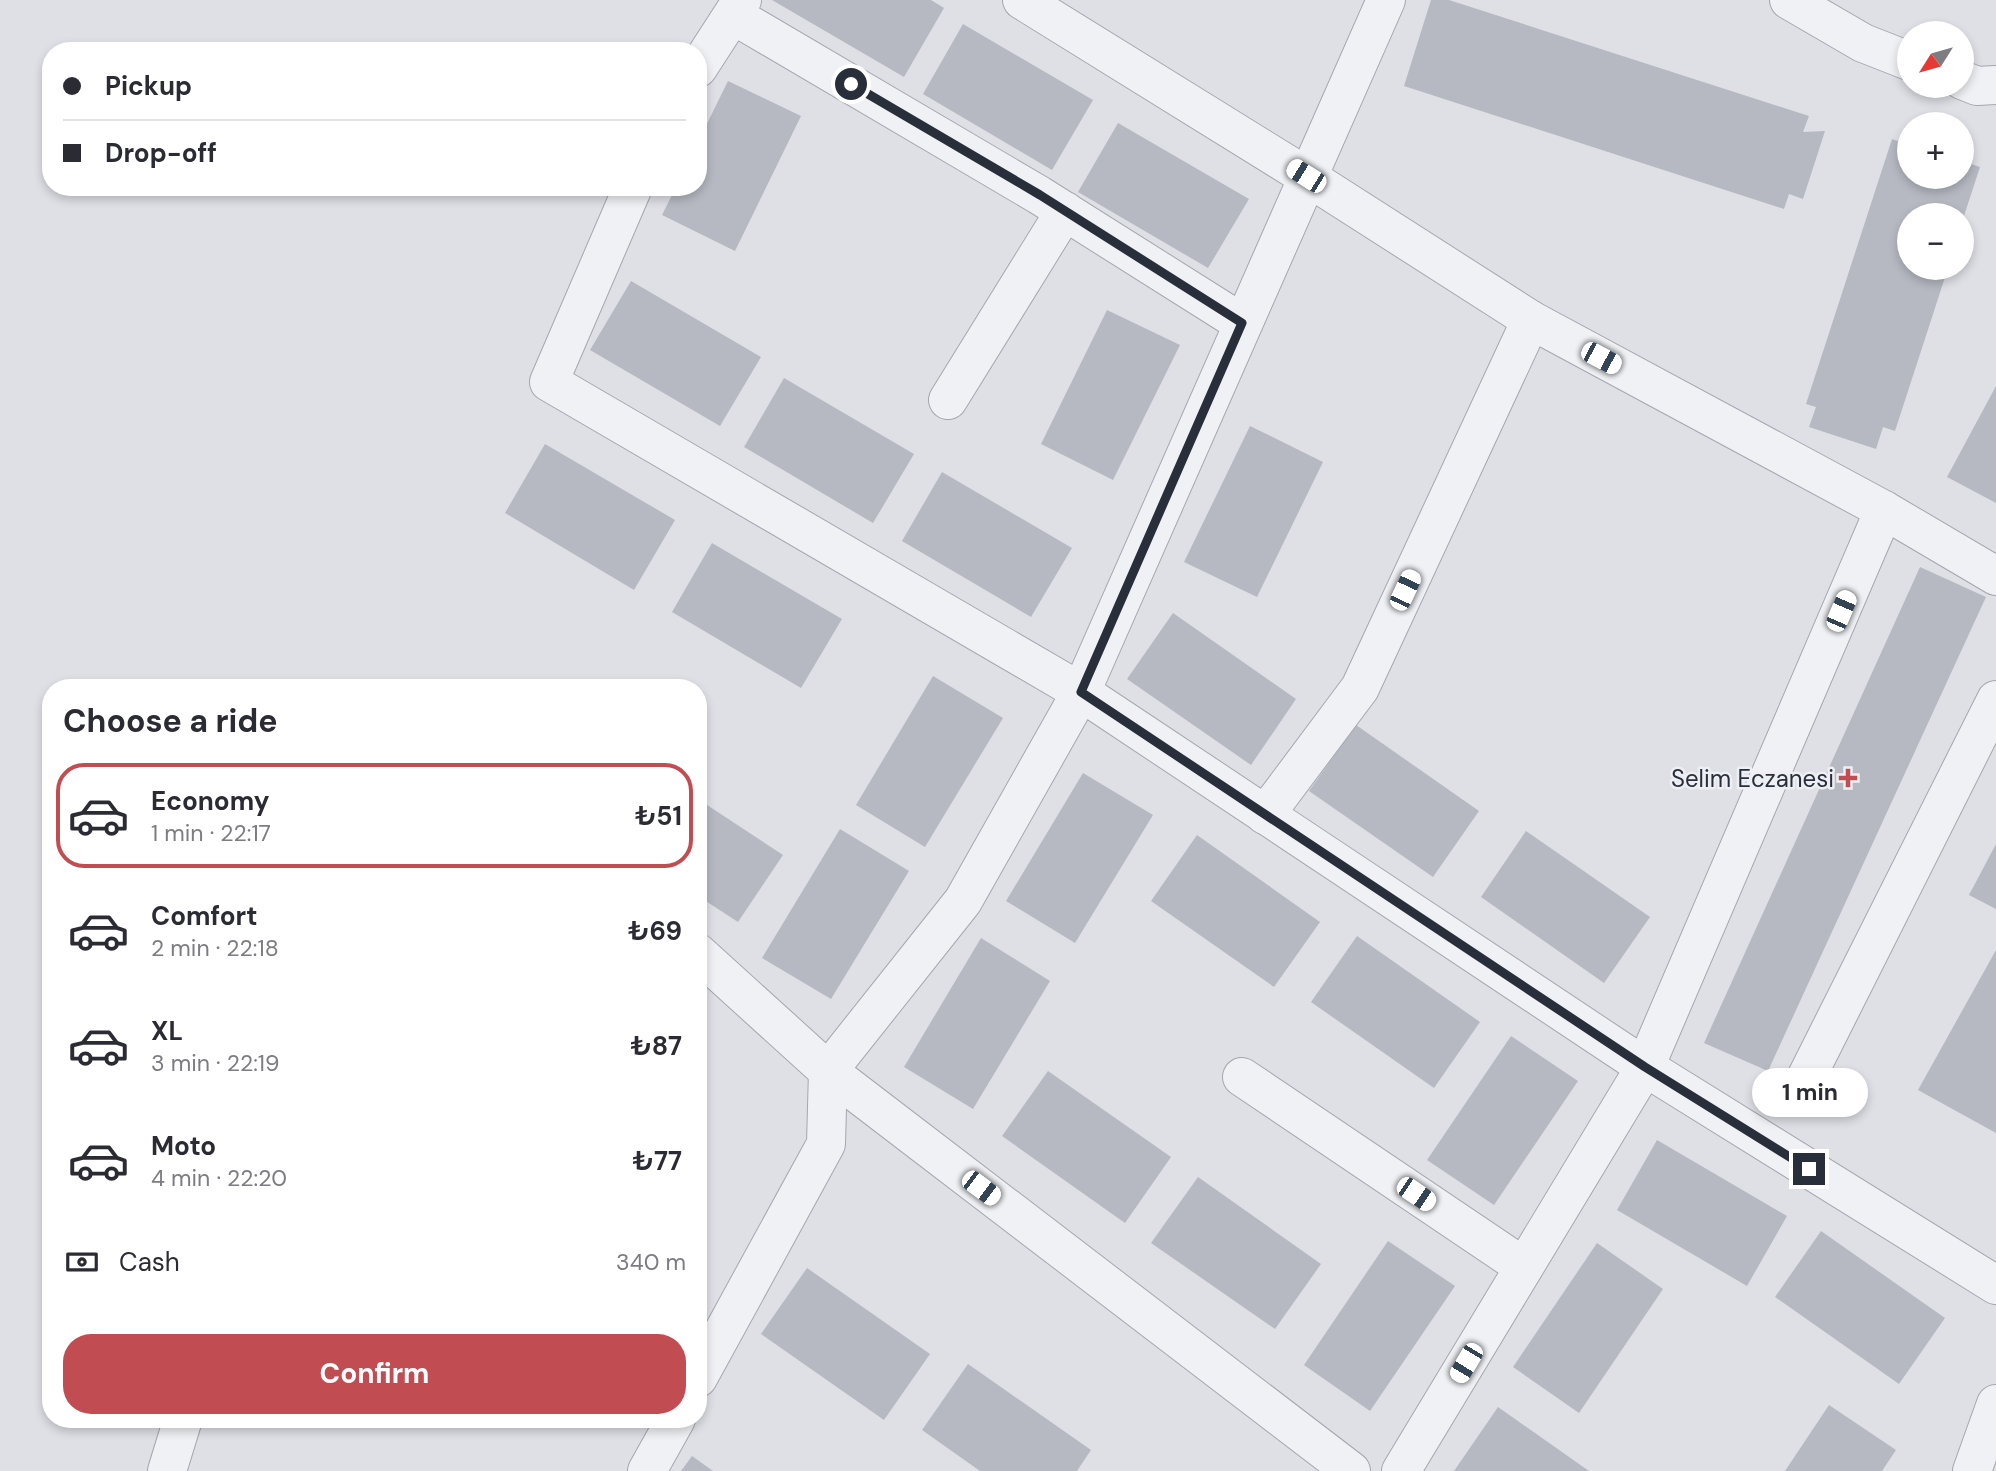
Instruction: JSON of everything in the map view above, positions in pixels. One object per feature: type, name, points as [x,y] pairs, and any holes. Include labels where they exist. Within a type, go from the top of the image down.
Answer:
[{"type":"street","points":[[1022,0],[1306,176],[1531,320],[1884,510],[1996,576]]},
{"type":"street","points":[[707,1361],[825,1144],[828,1072],[963,901],[1081,692],[1306,176],[1386,0]]},
{"type":"street","points":[[1789,0],[1863,43],[1897,56]]},
{"type":"street","points":[[707,54],[737,8],[1242,323]]},
{"type":"street","points":[[1974,85],[1996,85]]},
{"type":"street","points":[[629,196],[549,382],[1081,692],[1645,1067],[1996,1285]]},
{"type":"street","points":[[948,400],[1065,211]]},
{"type":"street","points":[[1265,814],[1360,688],[1531,320]]},
{"type":"street","points":[[1401,1471],[1645,1067],[1884,510]]},
{"type":"street","points":[[1802,1086],[1996,700]]},
{"type":"street","points":[[707,961],[828,1072],[1352,1471]]},
{"type":"street","points":[[1242,1077],[1524,1267]]},
{"type":"street","points":[[1972,1471],[1996,1404]]},
{"type":"street","points":[[167,1471],[180,1428]]},
{"type":"street","points":[[647,1471],[671,1428]]},
{"type":"building","points":[[772,0],[931,0],[944,8],[904,77]]},
{"type":"building","points":[[1431,0],[1449,0],[1809,116],[1803,132],[1825,131],[1803,199],[1789,194],[1784,209],[1404,86]]},
{"type":"building","points":[[963,24],[1093,100],[1052,170],[923,94]]},
{"type":"building","points":[[728,81],[801,116],[735,251],[662,215],[672,196],[707,196],[707,124]]},
{"type":"building","points":[[1118,123],[1249,199],[1208,268],[1078,192]]},
{"type":"building","points":[[1892,139],[1897,141],[1897,189],[1973,189],[1968,203],[1897,203],[1897,280],[1944,280],[1895,431],[1883,427],[1876,449],[1809,427],[1816,407],[1806,404]]},
{"type":"building","points":[[1974,165],[1980,167],[1974,185]]},
{"type":"building","points":[[631,281],[761,357],[720,426],[590,350]]},
{"type":"building","points":[[1107,310],[1180,345],[1113,480],[1041,444]]},
{"type":"building","points":[[784,378],[914,454],[873,523],[744,447]]},
{"type":"building","points":[[1996,386],[1996,503],[1947,477]]},
{"type":"building","points":[[1250,426],[1323,462],[1257,597],[1184,562]]},
{"type":"building","points":[[545,444],[675,520],[634,590],[505,513]]},
{"type":"building","points":[[942,472],[1072,548],[1031,617],[902,541]]},
{"type":"building","points":[[712,543],[842,619],[801,688],[672,612]]},
{"type":"building","points":[[1920,567],[1986,597],[1768,1071],[1704,1043]]},
{"type":"building","points":[[1173,613],[1296,699],[1251,765],[1127,679]]},
{"type":"building","points":[[933,676],[1003,718],[925,847],[856,805]]},
{"type":"building","points":[[1356,725],[1479,811],[1433,877],[1309,791]]},
{"type":"building","points":[[1083,773],[1153,815],[1075,943],[1006,901]]},
{"type":"building","points":[[707,805],[783,855],[738,922],[707,902]]},
{"type":"building","points":[[840,829],[909,871],[831,999],[762,958]]},
{"type":"building","points":[[1526,831],[1650,917],[1604,983],[1481,897]]},
{"type":"building","points":[[1197,835],[1320,922],[1274,987],[1151,901]]},
{"type":"building","points":[[1996,844],[1996,909],[1969,895]]},
{"type":"building","points":[[1357,936],[1480,1022],[1434,1088],[1311,1002]]},
{"type":"building","points":[[981,938],[1050,981],[973,1109],[904,1067]]},
{"type":"building","points":[[1996,950],[1996,1133],[1918,1090]]},
{"type":"building","points":[[1511,1036],[1578,1081],[1494,1205],[1427,1160]]},
{"type":"building","points":[[1048,1071],[1171,1157],[1125,1223],[1002,1136]]},
{"type":"building","points":[[1657,1140],[1787,1216],[1747,1286],[1617,1210]]},
{"type":"building","points":[[1198,1177],[1321,1264],[1275,1329],[1151,1243]]},
{"type":"building","points":[[1821,1231],[1945,1318],[1899,1384],[1775,1297]]},
{"type":"building","points":[[1388,1241],[1455,1286],[1370,1411],[1304,1365]]},
{"type":"building","points":[[1597,1243],[1663,1289],[1579,1413],[1513,1367]]},
{"type":"building","points":[[807,1268],[930,1354],[884,1420],[761,1334]]},
{"type":"building","points":[[968,1364],[1091,1450],[1077,1471],[980,1471],[922,1430]]},
{"type":"building","points":[[1829,1405],[1896,1450],[1882,1471],[1785,1471]]},
{"type":"building","points":[[1498,1407],[1589,1471],[1454,1471]]},
{"type":"building","points":[[692,1456],[713,1471],[681,1471]]},
{"type":"place","name":"Selim Eczanesi","points":[[1848,778]]},
{"type":"route","points":[[851,84],[1040,195],[1242,323],[1081,692],[1645,1067],[1809,1169]]}]
